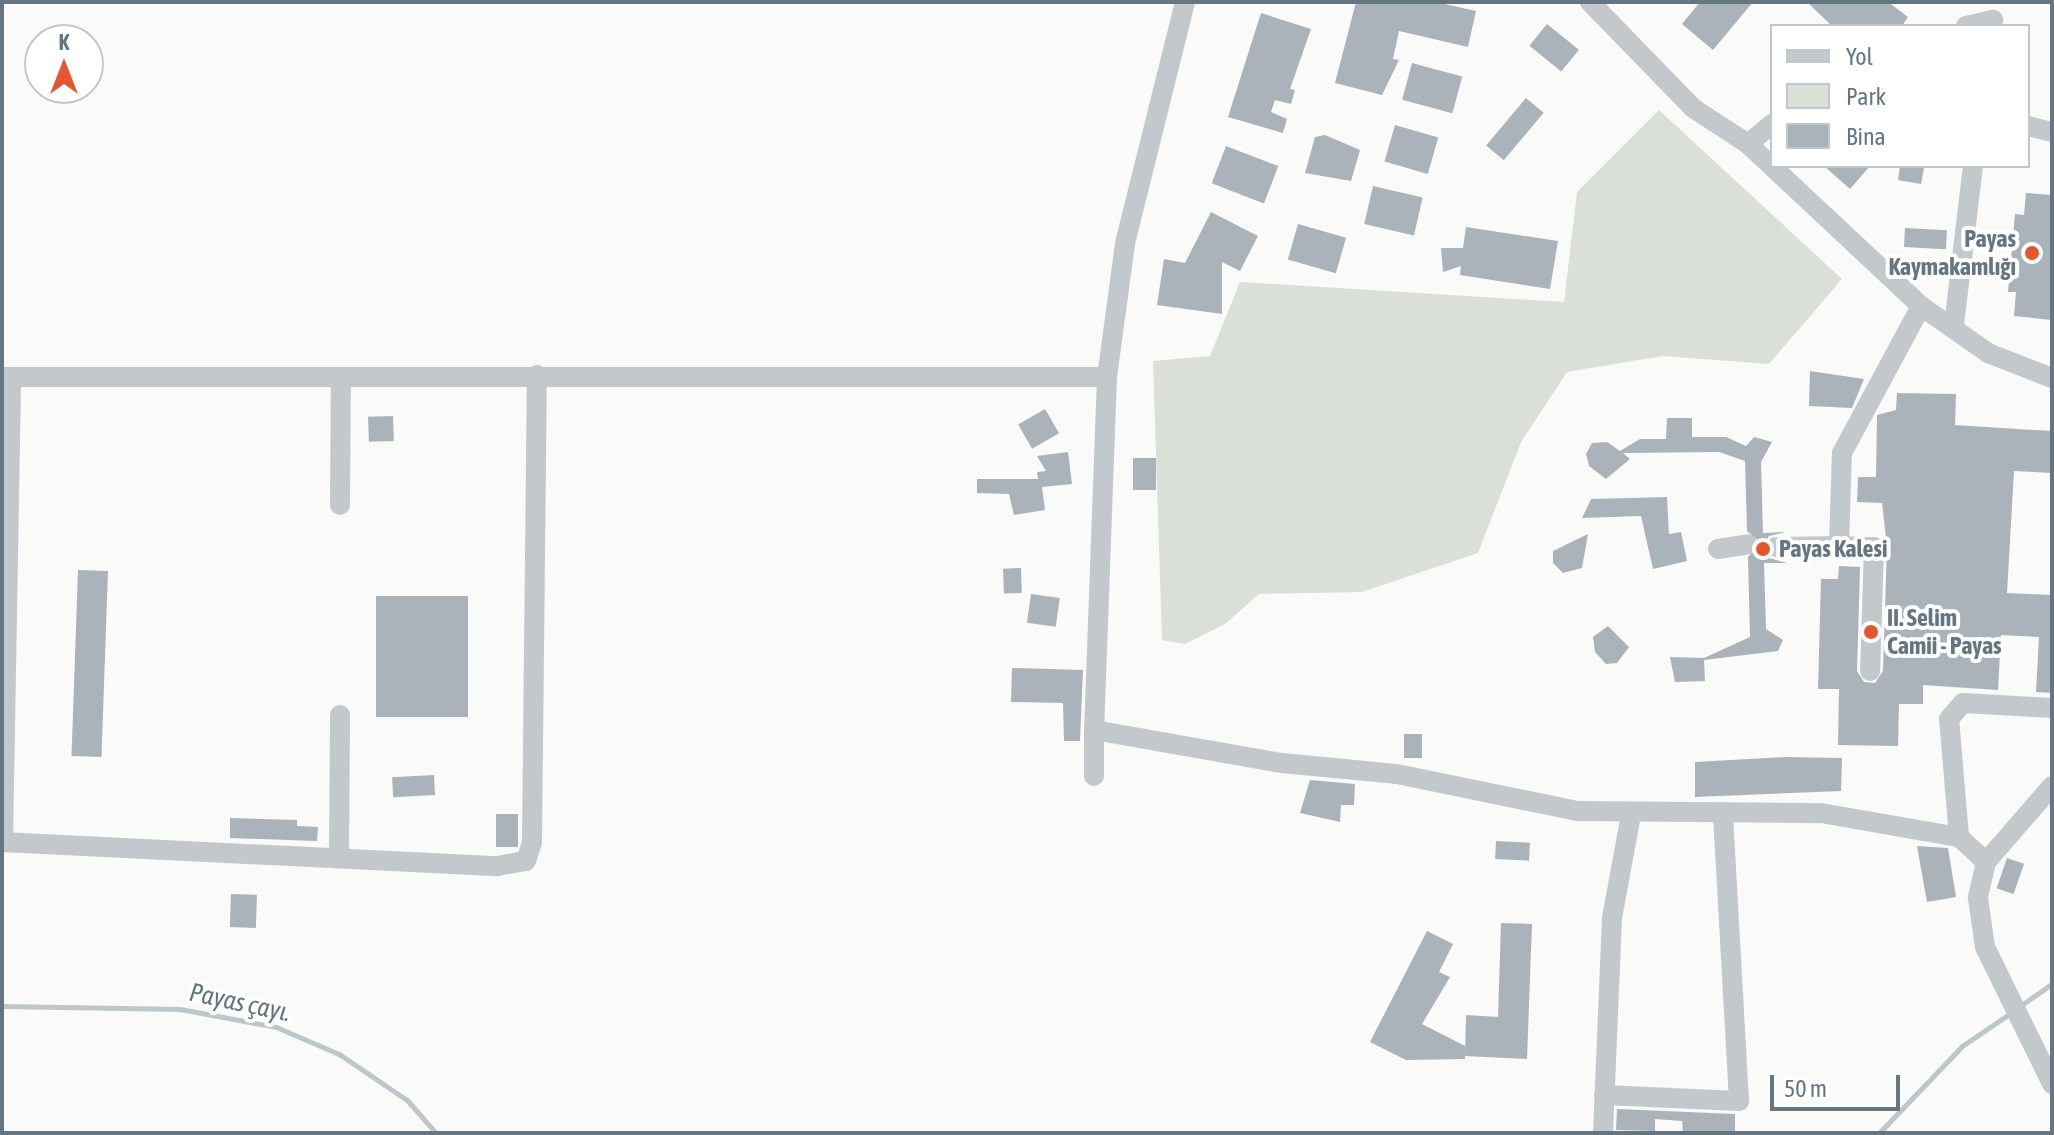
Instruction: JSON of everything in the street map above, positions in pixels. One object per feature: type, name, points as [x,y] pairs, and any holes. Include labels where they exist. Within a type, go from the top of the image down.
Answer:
[{"type":"street","points":[[1094,776],[1107,377],[1125,243],[1185,2]]},
{"type":"street","points":[[1590,2],[1693,108],[1748,144],[1770,165]]},
{"type":"street","points":[[1971,24],[1993,16]]},
{"type":"street","points":[[1748,144],[1770,126]]},
{"type":"street","points":[[2030,126],[2052,132]]},
{"type":"street","points":[[1774,168],[1921,306],[1954,325],[1988,353],[2052,378]]},
{"type":"street","points":[[1954,325],[1973,168]]},
{"type":"street","points":[[1839,546],[1842,453],[1921,306]]},
{"type":"street","points":[[537,375],[532,842],[526,861],[497,866],[2,842],[6,377],[537,375],[1107,377]]},
{"type":"street","points":[[340,505],[341,377]]},
{"type":"street","points":[[1718,549],[1748,544]]},
{"type":"street","points":[[1776,547],[1874,547],[1870,671]]},
{"type":"street","points":[[1959,837],[1949,719],[1955,710],[1972,702],[2052,708]]},
{"type":"street","points":[[339,858],[340,715]]},
{"type":"street","points":[[1094,730],[1282,763],[1397,774],[1577,811],[1631,814],[1821,813],[1959,837],[1986,862]]},
{"type":"street","points":[[2050,1073],[1994,969],[1978,924],[1986,862],[2052,786]]},
{"type":"street","points":[[1604,1095],[1739,1101],[1723,812]]},
{"type":"street","points":[[1603,1133],[1615,886],[1631,814]]},
{"type":"green space","points":[[1659,110],[1842,279],[1769,364],[1663,356],[1567,372],[1521,442],[1478,553],[1362,592],[1259,594],[1225,624],[1185,644],[1162,640],[1153,361],[1210,356],[1240,282],[1564,302],[1577,192]]},
{"type":"building","points":[[1356,2],[1436,2],[1476,11],[1468,47],[1399,31],[1393,59],[1399,60],[1382,95],[1335,83]]},
{"type":"building","points":[[1700,2],[1753,2],[1713,50],[1682,24]]},
{"type":"building","points":[[1807,2],[1888,2],[1908,17],[1903,24],[1830,24]]},
{"type":"building","points":[[1261,13],[1311,29],[1290,89],[1295,90],[1291,104],[1275,100],[1271,112],[1287,119],[1283,133],[1228,117]]},
{"type":"building","points":[[1547,24],[1579,50],[1561,72],[1529,46]]},
{"type":"building","points":[[1412,63],[1462,76],[1452,113],[1402,100]]},
{"type":"building","points":[[1526,98],[1544,113],[1504,160],[1486,145]]},
{"type":"building","points":[[1395,125],[1438,137],[1428,174],[1385,162]]},
{"type":"building","points":[[1325,135],[1360,150],[1351,181],[1305,173],[1315,137]]},
{"type":"building","points":[[1226,146],[1278,166],[1264,203],[1212,183]]},
{"type":"building","points":[[1826,168],[1868,168],[1850,189]]},
{"type":"building","points":[[1900,168],[1924,168],[1921,184],[1898,180]]},
{"type":"building","points":[[1373,186],[1423,197],[1414,235],[1364,224]]},
{"type":"building","name":"Payas Kaymakamlığı","points":[[2026,193],[2052,195],[2052,320],[2014,316],[2016,292],[2008,292],[2015,214],[2024,215]]},
{"type":"building","points":[[1211,212],[1258,236],[1240,271],[1222,262],[1222,314],[1157,305],[1164,259],[1185,263]]},
{"type":"building","points":[[1298,224],[1346,238],[1336,273],[1288,260]]},
{"type":"building","points":[[1466,227],[1558,241],[1550,289],[1460,275],[1461,266],[1443,272],[1441,248],[1463,248]]},
{"type":"building","points":[[1905,228],[1947,230],[1946,249],[1904,247]]},
{"type":"building","points":[[1810,371],[1864,379],[1852,408],[1809,406]]},
{"type":"building","points":[[1897,393],[1956,394],[1955,425],[2052,431],[2052,473],[2014,471],[2007,593],[2052,595],[2052,693],[2036,692],[2039,637],[2001,635],[1998,690],[1923,685],[1923,704],[1899,704],[1898,746],[1838,745],[1839,689],[1818,689],[1821,579],[1838,579],[1839,566],[1860,567],[1857,671],[1864,682],[1875,683],[1883,671],[1887,547],[1882,503],[1857,502],[1858,477],[1876,477],[1877,415],[1896,410]]},
{"type":"building","points":[[1045,409],[1059,433],[1032,449],[1018,424]]},
{"type":"building","points":[[393,416],[394,441],[369,442],[368,417]]},
{"type":"building","name":"Payas Kalesi","points":[[1667,418],[1692,418],[1692,437],[1726,437],[1746,446],[1754,437],[1772,442],[1761,462],[1763,533],[1786,532],[1769,536],[1763,546],[1769,558],[1787,563],[1764,563],[1766,629],[1783,640],[1778,651],[1704,660],[1705,681],[1675,682],[1670,657],[1704,658],[1750,637],[1748,557],[1761,543],[1747,531],[1745,461],[1719,452],[1623,453],[1630,459],[1606,479],[1589,466],[1586,454],[1592,443],[1607,442],[1620,451],[1640,439],[1666,439]]},
{"type":"building","points":[[1068,452],[1072,484],[1042,487],[1045,510],[1014,515],[1009,494],[977,493],[977,479],[1038,479],[1037,472],[1046,471],[1037,456]]},
{"type":"building","points":[[1133,458],[1156,458],[1156,490],[1133,490]]},
{"type":"building","points":[[1667,497],[1669,534],[1681,532],[1687,561],[1653,569],[1641,516],[1582,518],[1591,499]]},
{"type":"building","points":[[1588,534],[1582,568],[1563,573],[1553,563],[1553,551]]},
{"type":"building","points":[[1021,568],[1022,593],[1004,594],[1003,569]]},
{"type":"building","points":[[78,570],[108,571],[101,757],[72,756]]},
{"type":"building","points":[[1031,594],[1060,598],[1056,627],[1027,623]]},
{"type":"building","points":[[376,596],[468,596],[468,717],[376,717]]},
{"type":"building","points":[[1608,626],[1629,647],[1617,663],[1606,664],[1595,652],[1593,637]]},
{"type":"building","points":[[1012,668],[1083,670],[1080,741],[1064,741],[1063,703],[1011,702]]},
{"type":"building","points":[[1404,734],[1422,734],[1422,758],[1404,758]]},
{"type":"building","points":[[1785,757],[1842,758],[1841,791],[1695,797],[1695,762]]},
{"type":"building","points":[[434,775],[435,795],[393,797],[392,777]]},
{"type":"building","points":[[1310,780],[1355,784],[1354,805],[1341,805],[1340,822],[1300,813]]},
{"type":"building","points":[[496,814],[518,814],[518,847],[496,847]]},
{"type":"building","points":[[230,818],[297,820],[297,826],[318,827],[317,841],[230,838]]},
{"type":"building","points":[[1496,841],[1530,843],[1529,861],[1495,859]]},
{"type":"building","points":[[1917,846],[1948,848],[1956,897],[1927,902]]},
{"type":"building","points":[[2007,858],[2024,864],[2014,894],[1997,888]]},
{"type":"building","points":[[231,894],[257,895],[256,928],[230,927]]},
{"type":"building","points":[[1501,923],[1532,924],[1527,1059],[1465,1056],[1466,1015],[1498,1017]]},
{"type":"building","points":[[1427,931],[1453,944],[1439,972],[1450,977],[1422,1024],[1465,1046],[1465,1059],[1406,1060],[1370,1042]]},
{"type":"building","points":[[1617,1109],[1735,1114],[1735,1132],[1683,1133],[1682,1121],[1655,1119],[1655,1131],[1616,1130]]},
{"type":"waterway","name":"Payas çayı.","points":[[2020,1006],[2052,984]]},
{"type":"waterway","name":"Payas çayı.","points":[[2,1006],[180,1009],[276,1027],[339,1054],[407,1100],[436,1133]]},
{"type":"waterway","name":"Payas çayı.","points":[[1879,1133],[1962,1046],[2012,1012]]},
{"type":"place","name":"Payas Kaymakamlığı","points":[[2032,253]]},
{"type":"place","name":"Payas Kalesi","points":[[1763,549]]},
{"type":"place","name":"II. Selim Camii - Payas","points":[[1871,632]]}]
